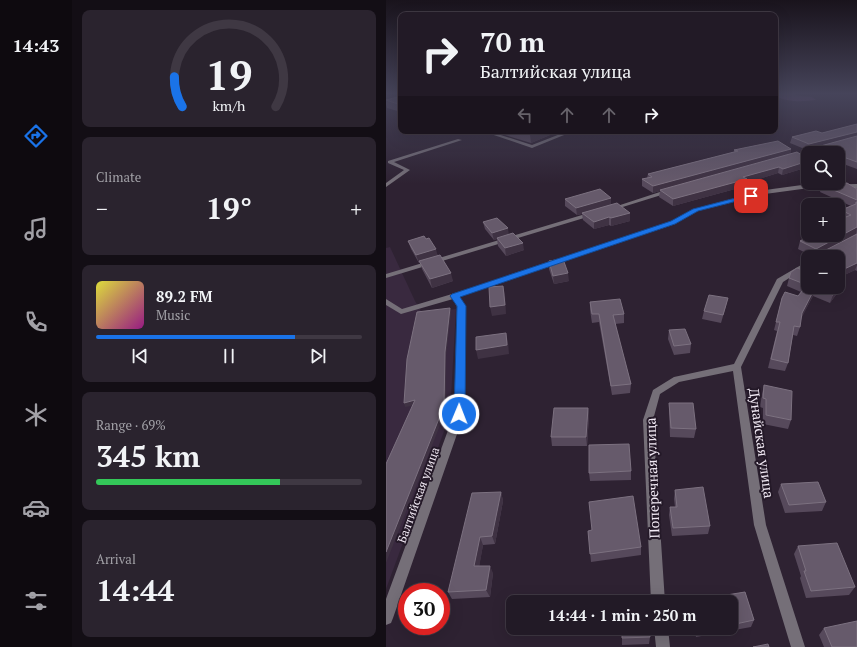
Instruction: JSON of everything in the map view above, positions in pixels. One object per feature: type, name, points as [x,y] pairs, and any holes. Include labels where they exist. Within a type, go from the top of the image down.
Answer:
[{"type":"street","points":[[493,134],[532,147],[565,134]]},
{"type":"street","points":[[556,134],[561,136]]},
{"type":"street","points":[[386,185],[408,170],[390,162],[460,140]]},
{"type":"street","points":[[782,159],[835,145]]},
{"type":"street","points":[[386,301],[401,312],[455,296],[673,223],[696,210],[780,190],[802,187],[857,186]]},
{"type":"street","points":[[608,210],[677,189]]},
{"type":"street","points":[[386,276],[600,212]]},
{"type":"street","points":[[737,367],[780,281],[801,268]]},
{"type":"street","name":"Балтийская улица","points":[[386,618],[459,414],[461,306],[455,296]]},
{"type":"street","name":"Поперечная улица","points":[[658,595],[648,420],[656,392],[677,379],[737,367]]},
{"type":"street","name":"Дунайская улица","points":[[737,367],[760,525],[798,647]]},
{"type":"street","points":[[662,635],[663,647]]},
{"type":"shaded area","points":[[390,247],[422,313],[456,309],[450,415],[386,589],[386,248]]},
{"type":"building","points":[[857,124],[857,132],[809,144],[792,137],[816,131],[822,133]]},
{"type":"building","points":[[857,136],[857,162],[845,158],[845,146],[821,146]]},
{"type":"building","points":[[778,141],[791,149],[653,186],[642,179],[652,177],[648,174],[738,151],[734,150]]},
{"type":"building","points":[[797,152],[801,155],[801,163],[783,169],[779,167],[743,177],[747,179],[673,199],[660,190]]},
{"type":"building","points":[[845,183],[857,189],[857,200],[834,190],[845,190]]},
{"type":"building","points":[[600,189],[611,198],[576,208],[565,199]]},
{"type":"building","points":[[857,202],[857,227],[845,233],[845,217],[851,215],[845,212],[845,208],[856,204]]},
{"type":"building","points":[[617,203],[630,213],[611,218],[609,217],[594,222],[582,213]]},
{"type":"building","points":[[497,218],[508,228],[492,233],[483,222]]},
{"type":"building","points":[[513,233],[523,243],[505,248],[497,238]]},
{"type":"building","points":[[857,234],[857,263],[845,269],[845,250],[826,250],[842,242],[845,242],[845,240]]},
{"type":"building","points":[[424,236],[426,239],[429,238],[436,249],[416,255],[408,241]]},
{"type":"building","points":[[802,242],[829,242],[816,249]]},
{"type":"building","points":[[440,255],[451,273],[430,279],[419,261]]},
{"type":"building","points":[[563,259],[568,273],[553,276],[549,261]]},
{"type":"building","points":[[797,268],[801,269],[801,283],[789,278],[791,272]]},
{"type":"building","points":[[503,286],[505,305],[490,307],[489,287]]},
{"type":"building","points":[[785,292],[798,296],[801,292],[801,294],[812,294],[802,313],[800,327],[794,326],[788,363],[771,359],[780,322],[776,322],[782,298]]},
{"type":"building","points":[[709,295],[728,298],[723,315],[704,311]]},
{"type":"building","points":[[620,299],[624,314],[613,315],[631,384],[611,386],[599,314],[592,314],[590,302]]},
{"type":"building","points":[[450,308],[445,352],[444,406],[386,552],[386,464],[415,400],[404,403],[407,359],[417,312]]},
{"type":"building","points":[[685,329],[691,344],[674,346],[669,330]]},
{"type":"building","points":[[506,333],[507,345],[476,350],[476,337]]},
{"type":"building","points":[[764,385],[792,391],[791,420],[766,415],[766,399],[763,398]]},
{"type":"building","points":[[669,403],[693,403],[696,429],[671,428]]},
{"type":"building","points":[[554,408],[588,408],[586,437],[551,437]]},
{"type":"building","points":[[629,444],[631,471],[589,473],[589,445]]},
{"type":"building","points":[[818,482],[826,502],[789,505],[781,484]]},
{"type":"building","points":[[703,487],[710,526],[673,528],[670,507],[677,507],[675,490]]},
{"type":"building","points":[[501,492],[492,536],[480,537],[474,566],[490,566],[486,590],[450,592],[450,584],[472,493]]},
{"type":"building","points":[[633,496],[641,547],[590,554],[588,531],[592,530],[589,502]]},
{"type":"building","points":[[837,543],[855,587],[811,591],[798,546]]},
{"type":"building","points":[[745,592],[754,620],[738,623],[738,595],[727,595]]},
{"type":"building","points":[[857,621],[857,647],[832,647],[824,628]]},
{"type":"building","points":[[622,635],[650,635],[650,637],[622,638]]},
{"type":"building","points":[[768,644],[769,647],[753,647]]},
{"type":"route","points":[[459,414],[461,306],[455,296],[673,223],[696,210],[751,196]]}]
